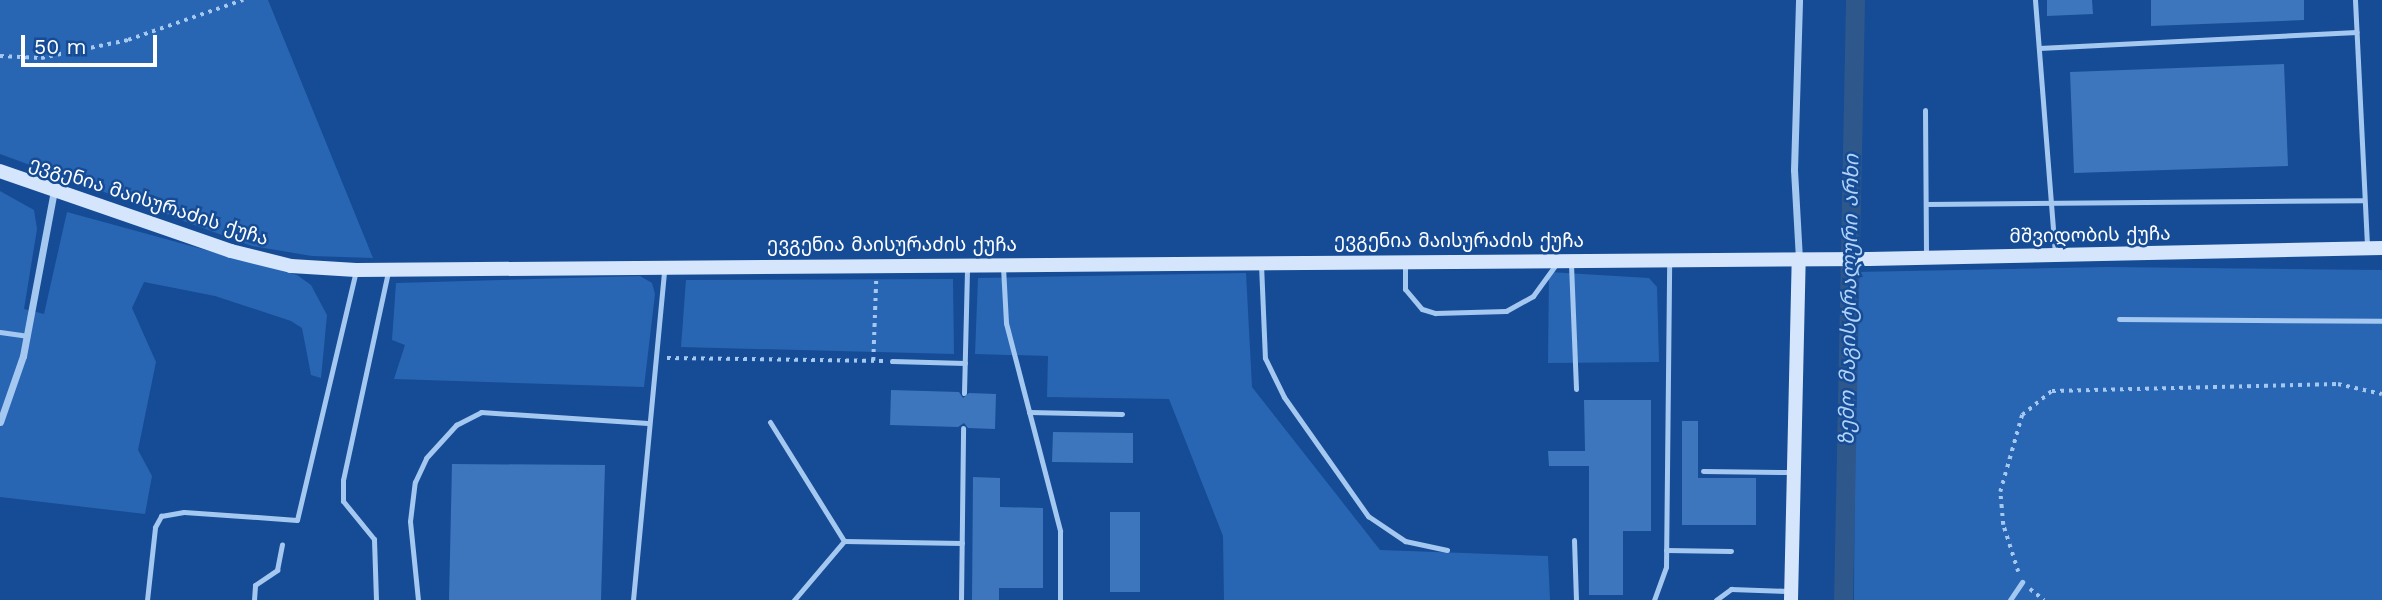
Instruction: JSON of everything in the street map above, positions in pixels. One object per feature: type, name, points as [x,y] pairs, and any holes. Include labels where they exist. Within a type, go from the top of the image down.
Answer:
[{"type":"street","points":[[1792,596],[1799,258],[1794,170],[1799,0]]},
{"type":"street","name":"ევგენია მაისურაძის ქუჩა","points":[[0,171],[231,251],[291,266],[356,270],[664,264],[1799,258]]},
{"type":"street","points":[[0,422],[27,336],[54,191]]},
{"type":"street","name":"მშვიდობის ქუჩა","points":[[1799,258],[2055,256],[2382,248]]},
{"type":"lane","points":[[2035,0],[2054,203],[2055,256]]},
{"type":"lane","points":[[2355,0],[2367,248]]},
{"type":"lane","points":[[2039,48],[2357,33]]},
{"type":"lane","points":[[1925,110],[1926,258]]},
{"type":"lane","points":[[1926,204],[2364,200]]},
{"type":"lane","points":[[1406,261],[1405,289],[1422,309],[1435,313],[1514,307],[1533,296],[1565,260]]},
{"type":"lane","points":[[1565,260],[1576,389]]},
{"type":"lane","points":[[1654,600],[1666,567],[1669,260]]},
{"type":"lane","points":[[1261,261],[1265,358],[1284,397],[1368,516],[1405,541],[1447,550]]},
{"type":"lane","points":[[633,600],[664,264]]},
{"type":"lane","points":[[964,393],[967,264]]},
{"type":"lane","points":[[1003,264],[1006,323],[1060,531],[1060,600]]},
{"type":"lane","points":[[376,600],[374,539],[343,501],[343,480],[389,269]]},
{"type":"lane","points":[[147,600],[155,527],[161,516],[184,512],[297,520],[356,270]]},
{"type":"lane","points":[[2119,320],[2382,321]]},
{"type":"lane","points":[[0,332],[27,336]]},
{"type":"lane","points":[[892,361],[965,363]]},
{"type":"lane","points":[[418,600],[410,521],[415,482],[426,458],[456,425],[481,412],[648,423]]},
{"type":"lane","points":[[1029,412],[1122,414]]},
{"type":"lane","points":[[770,422],[844,541]]},
{"type":"lane","points":[[961,600],[964,428]]},
{"type":"lane","points":[[1703,471],[1794,472]]},
{"type":"lane","points":[[1574,540],[1576,600]]},
{"type":"lane","points":[[844,541],[962,543]]},
{"type":"lane","points":[[794,600],[844,541]]},
{"type":"lane","points":[[254,600],[255,585],[276,570],[282,544]]},
{"type":"lane","points":[[1666,550],[1731,551]]},
{"type":"lane","points":[[2011,600],[2022,582]]},
{"type":"lane","points":[[1716,600],[1731,589],[1792,596]]},
{"type":"path","points":[[0,56],[41,58],[128,40],[243,0]]},
{"type":"path","points":[[873,361],[876,264]]},
{"type":"path","points":[[655,357],[892,361]]},
{"type":"path","points":[[2044,600],[2022,582],[2003,525],[2000,492],[2022,415],[2052,391],[2339,384],[2382,394]]},
{"type":"shaded area","points":[[0,0],[268,0],[373,258],[312,256],[252,246],[0,154]]},
{"type":"shaded area","points":[[0,191],[34,210],[37,229],[24,309],[44,314],[67,212],[297,275],[311,285],[327,315],[321,378],[311,375],[302,328],[291,321],[215,296],[144,282],[132,308],[156,362],[138,450],[152,476],[145,514],[0,497]]},
{"type":"shaded area","points":[[2107,267],[2382,270],[2382,600],[1854,600],[1856,272]]},
{"type":"shaded area","points":[[1549,272],[1649,278],[1657,287],[1659,362],[1548,363]]},
{"type":"shaded area","points":[[1246,273],[1252,387],[1380,550],[1548,556],[1550,600],[1224,600],[1223,536],[1169,399],[1047,397],[1048,356],[975,354],[978,278]]},
{"type":"shaded area","points":[[640,276],[652,283],[655,294],[644,387],[394,379],[405,345],[392,340],[396,283]]},
{"type":"shaded area","points":[[953,279],[954,354],[681,347],[686,280]]},
{"type":"building","points":[[2047,0],[2092,0],[2093,14],[2047,16]]},
{"type":"building","points":[[2151,0],[2304,0],[2304,20],[2151,26]]},
{"type":"building","points":[[2284,64],[2288,166],[2074,173],[2070,72]]},
{"type":"building","points":[[891,390],[959,392],[963,398],[969,393],[996,394],[995,429],[968,428],[964,423],[958,427],[890,425]]},
{"type":"building","points":[[1584,400],[1651,400],[1651,531],[1623,531],[1623,595],[1589,595],[1589,466],[1549,466],[1548,451],[1585,451]]},
{"type":"building","points":[[1682,421],[1698,421],[1698,478],[1756,478],[1756,525],[1682,525]]},
{"type":"building","points":[[1053,432],[1133,433],[1133,463],[1052,462]]},
{"type":"building","points":[[452,464],[605,465],[601,600],[449,600]]},
{"type":"building","points":[[973,477],[1000,478],[1000,507],[1043,508],[1043,588],[999,588],[999,600],[972,600]]},
{"type":"building","points":[[1110,512],[1140,512],[1140,592],[1110,592]]},
{"type":"waterway","name":"ზემო მაგისტრალური არხი","points":[[1843,600],[1855,0]]}]
